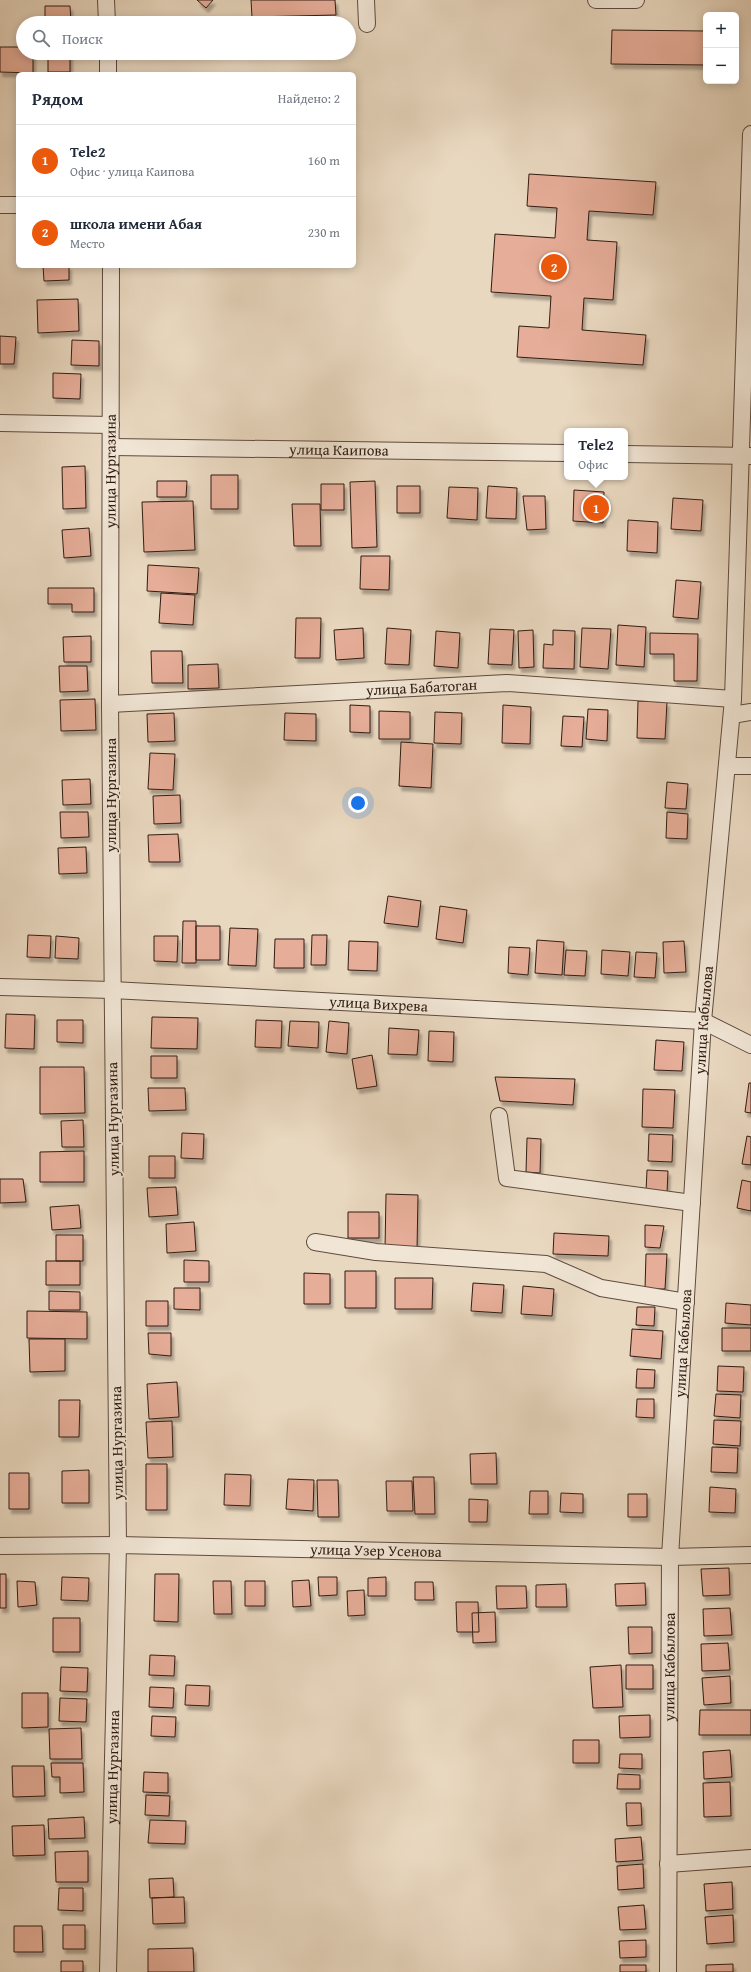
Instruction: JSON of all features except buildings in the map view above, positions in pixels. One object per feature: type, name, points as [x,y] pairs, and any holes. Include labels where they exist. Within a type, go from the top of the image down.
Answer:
[{"type":"street","points":[[106,0],[107,16]]},
{"type":"street","points":[[366,0],[367,24]]},
{"type":"street","points":[[596,0],[636,0]]},
{"type":"street","points":[[108,60],[108,72]]},
{"type":"street","name":"улица Кабылова","points":[[668,1972],[670,1557],[703,1021],[733,699],[746,456],[751,134]]},
{"type":"street","points":[[0,205],[16,205]]},
{"type":"street","name":"улица Нургазина","points":[[108,1972],[118,1545],[110,704],[112,446],[111,268]]},
{"type":"street","points":[[0,423],[111,425]]},
{"type":"street","name":"улица Каипова","points":[[112,446],[564,453]]},
{"type":"street","points":[[628,454],[746,456]]},
{"type":"street","name":"улица Бабатоган","points":[[110,704],[507,683],[733,699]]},
{"type":"street","points":[[732,715],[751,712]]},
{"type":"street","points":[[727,766],[751,766]]},
{"type":"street","name":"улица Вихрева","points":[[0,987],[112,990],[703,1021],[751,1045]]},
{"type":"street","points":[[499,1116],[507,1178],[692,1203]]},
{"type":"street","points":[[314,1242],[376,1252],[546,1264],[601,1288],[686,1302]]},
{"type":"street","name":"улица Узер Усенова","points":[[0,1546],[118,1545],[670,1557],[751,1555]]},
{"type":"street","points":[[668,1864],[751,1858]]},
{"type":"place","name":"школа имени Абая","points":[[554,267]]},
{"type":"place","name":"Tele2","points":[[596,508]]}]
